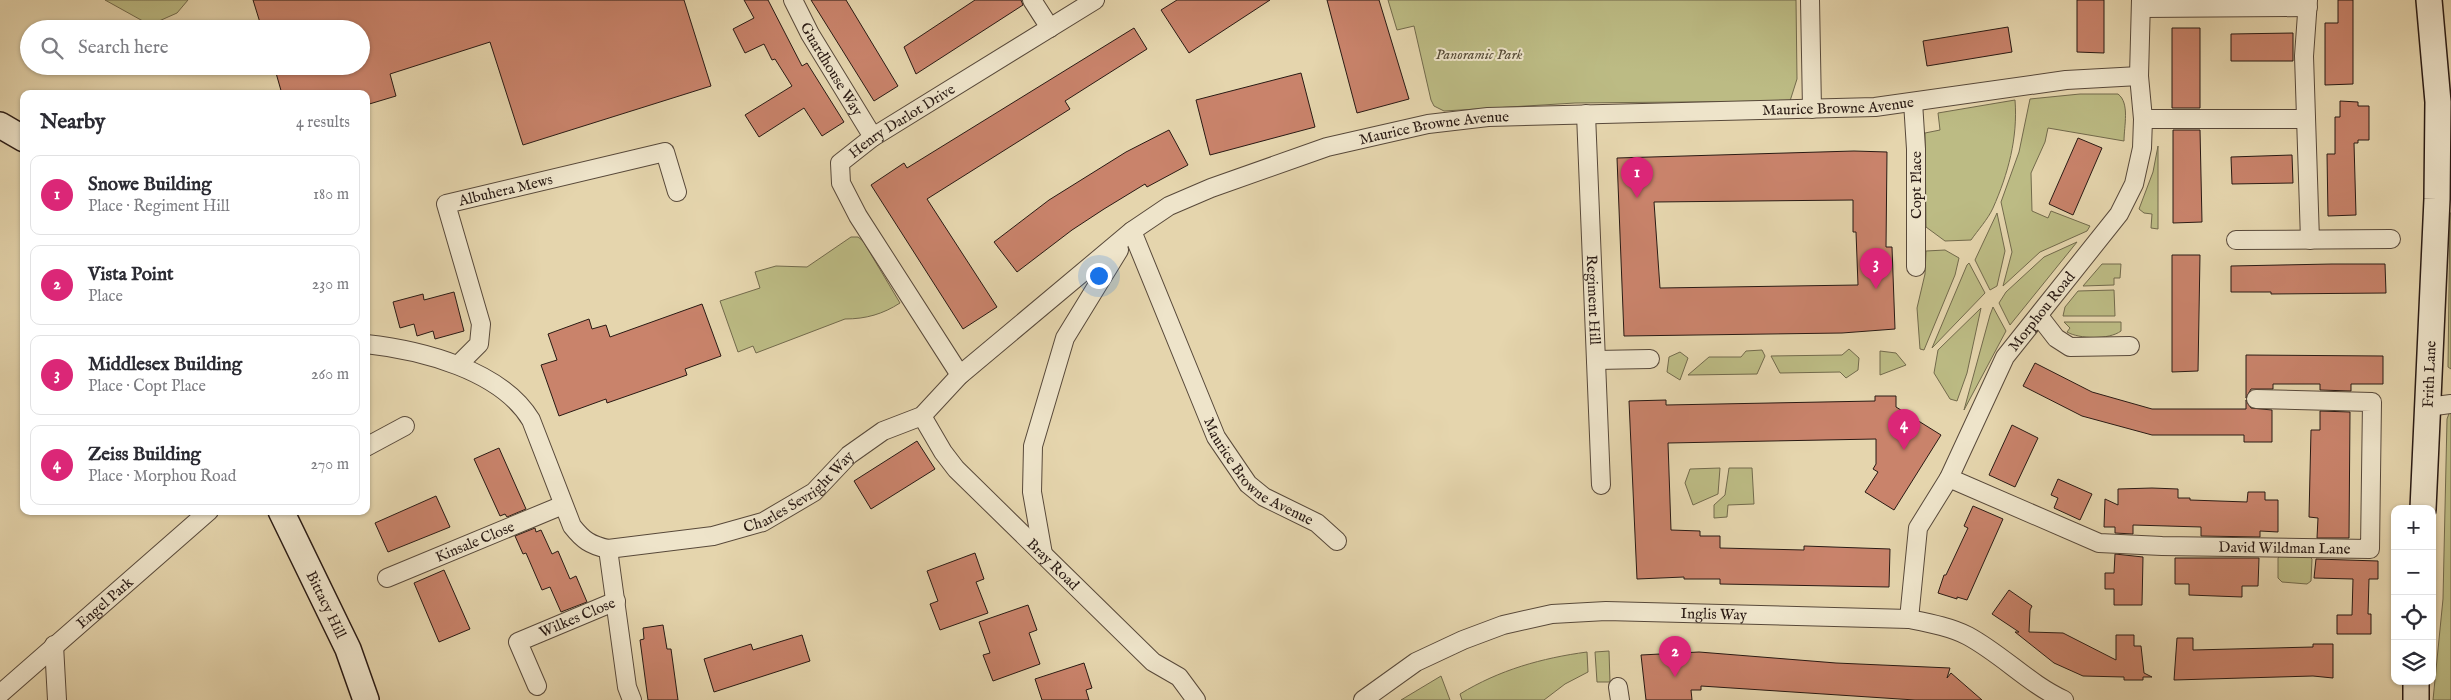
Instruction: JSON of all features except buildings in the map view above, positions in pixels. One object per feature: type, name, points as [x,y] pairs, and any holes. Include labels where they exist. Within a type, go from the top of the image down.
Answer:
[{"type":"street","name":"Guardhouse Way","points":[[793,0],[810,34],[873,137]]},
{"type":"street","points":[[1032,0],[1050,28]]},
{"type":"street","name":"Henry Darlot Drive","points":[[960,375],[858,216],[841,182],[840,163],[873,137],[1095,0]]},
{"type":"street","points":[[1810,0],[1812,109]]},
{"type":"street","name":"Frith Lane","points":[[2424,505],[2440,406],[2444,199],[2429,0]]},
{"type":"street","points":[[2141,4],[2308,3],[2304,56],[2310,240]]},
{"type":"street","name":"Morphou Road","points":[[1909,619],[1918,528],[1949,478],[2005,357],[2119,214],[2134,184],[2142,148],[2143,119],[2139,76],[2141,4]]},
{"type":"street","name":"Maurice Browne Avenue","points":[[1337,541],[1317,523],[1264,497],[1248,484],[1216,437],[1132,231],[1169,206],[1211,188],[1327,147],[1450,121],[1488,117],[1875,107],[2066,80],[2139,76]]},
{"type":"street","name":"Copt Place","points":[[1913,102],[1916,149],[1916,267]]},
{"type":"street","name":"Regiment Hill","points":[[1586,114],[1601,486]]},
{"type":"street","points":[[2143,119],[2306,119]]},
{"type":"street","points":[[0,125],[20,137]]},
{"type":"street","name":"Albuhera Mews","points":[[458,365],[478,344],[481,324],[446,204],[665,152],[677,192]]},
{"type":"street","points":[[1042,554],[1032,492],[1033,446],[1065,338],[1108,264],[1132,231]]},
{"type":"street","name":"Charles Sevright Way","points":[[608,549],[713,536],[763,522],[814,492],[848,454],[883,431],[922,416],[960,375],[1132,231]]},
{"type":"street","points":[[2236,240],[2391,239]]},
{"type":"street","points":[[2039,316],[2056,338],[2070,348],[2130,346]]},
{"type":"street","points":[[370,344],[392,346],[458,365],[504,390],[523,407],[539,438],[572,526],[592,546],[608,549],[616,601]]},
{"type":"street","points":[[1596,360],[1650,359]]},
{"type":"street","name":"David Wildman Lane","points":[[1949,478],[2099,543],[2162,546],[2370,549],[2372,402],[2256,399]]},
{"type":"street","name":"Bray Road","points":[[922,416],[943,452],[956,469],[1154,662],[1179,678],[1196,700]]},
{"type":"street","points":[[370,446],[405,426]]},
{"type":"street","name":"Kinsale Close","points":[[387,578],[563,505]]},
{"type":"street","name":"Engel Park","points":[[0,694],[204,515]]},
{"type":"street","name":"Bittacy Hill","points":[[283,515],[348,649],[366,700]]},
{"type":"street","name":"Wilkes Close","points":[[537,686],[518,642],[616,601],[628,687],[632,700]]},
{"type":"street","name":"Inglis Way","points":[[1363,700],[1416,662],[1463,640],[1503,625],[1552,614],[1606,611],[1909,619],[1936,625],[1967,636],[2000,657],[2029,680],[2064,700]]},
{"type":"street","points":[[54,645],[57,700]]},
{"type":"street","points":[[2416,685],[2416,700]]},
{"type":"green space","points":[[105,0],[188,0],[177,13],[161,20],[141,20]]},
{"type":"green space","name":"Panoramic Park","points":[[1388,0],[1796,0],[1797,79],[1790,101],[1575,103],[1444,111],[1434,106],[1431,100],[1414,26],[1397,30]]},
{"type":"green space","points":[[2080,94],[2118,94],[2122,98],[2125,109],[2124,141],[2048,128],[2045,142],[2031,173],[2032,211],[2048,218],[2051,211],[2090,226],[2087,231],[2040,252],[2003,286],[2012,252],[2001,202],[2019,152],[2030,99]]},
{"type":"green space","points":[[2015,100],[2015,128],[2011,156],[1993,208],[1971,240],[1945,241],[1926,227],[1925,133],[1940,130],[1938,113]]},
{"type":"green space","points":[[2158,146],[2158,229],[2151,228],[2152,214],[2144,213],[2139,209],[2153,172]]},
{"type":"green space","points":[[1997,213],[2005,251],[1997,286],[1990,290],[1975,260]]},
{"type":"green space","points":[[2451,213],[2451,369],[2448,367]]},
{"type":"green space","points":[[851,237],[858,237],[863,241],[900,303],[881,313],[867,317],[845,319],[756,353],[753,346],[738,352],[720,301],[760,288],[755,272],[776,266],[807,267]]},
{"type":"green space","points":[[2077,242],[2010,325],[1999,303],[2006,292],[2044,257]]},
{"type":"green space","points":[[1945,250],[1959,258],[1955,275],[1924,350],[1920,349],[1917,308],[1925,274],[1926,251]]},
{"type":"green space","points":[[1969,263],[1985,293],[1932,348],[1967,265]]},
{"type":"green space","points":[[2102,264],[2121,264],[2120,278],[2114,278],[2114,285],[2083,286]]},
{"type":"green space","points":[[2114,290],[2115,316],[2063,316],[2065,307],[2078,291]]},
{"type":"green space","points":[[1993,307],[2006,331],[1964,410],[1990,315]]},
{"type":"green space","points":[[1981,308],[1967,373],[1957,401],[1950,399],[1934,373],[1938,350]]},
{"type":"green space","points":[[2064,322],[2121,322],[2121,331],[2109,336],[2094,338],[2079,336],[2067,332],[2070,328]]},
{"type":"green space","points":[[1849,349],[1859,358],[1858,370],[1846,378],[1840,372],[1780,373],[1771,356],[1842,355]]},
{"type":"green space","points":[[1762,350],[1765,356],[1757,374],[1688,375],[1709,357],[1741,357],[1746,351]]},
{"type":"green space","points":[[1880,351],[1896,353],[1906,365],[1880,375]]},
{"type":"green space","points":[[1680,352],[1688,358],[1680,380],[1667,372],[1669,357]]},
{"type":"green space","points":[[2451,408],[2451,700],[2433,700],[2436,685],[2443,599],[2447,419]]},
{"type":"green space","points":[[1720,468],[1718,494],[1693,505],[1685,483],[1690,469]]},
{"type":"green space","points":[[1729,468],[1752,468],[1754,504],[1728,505],[1727,517],[1714,518],[1714,505],[1725,495]]},
{"type":"green space","points":[[2282,554],[2308,555],[2312,559],[2311,581],[2307,584],[2282,582],[2278,578],[2278,558]]},
{"type":"green space","points":[[1609,651],[1610,682],[1597,682],[1595,652]]},
{"type":"green space","points":[[1587,652],[1588,672],[1565,684],[1544,700],[1462,700],[1460,694],[1505,672],[1537,662]]},
{"type":"green space","points":[[1441,676],[1450,700],[1401,700]]},
{"type":"place","name":"Snowe Building","points":[[1637,198]]},
{"type":"place","name":"Middlesex Building","points":[[1876,289]]},
{"type":"place","name":"Zeiss Building","points":[[1904,450]]},
{"type":"place","name":"Vista Point","points":[[1675,677]]}]
